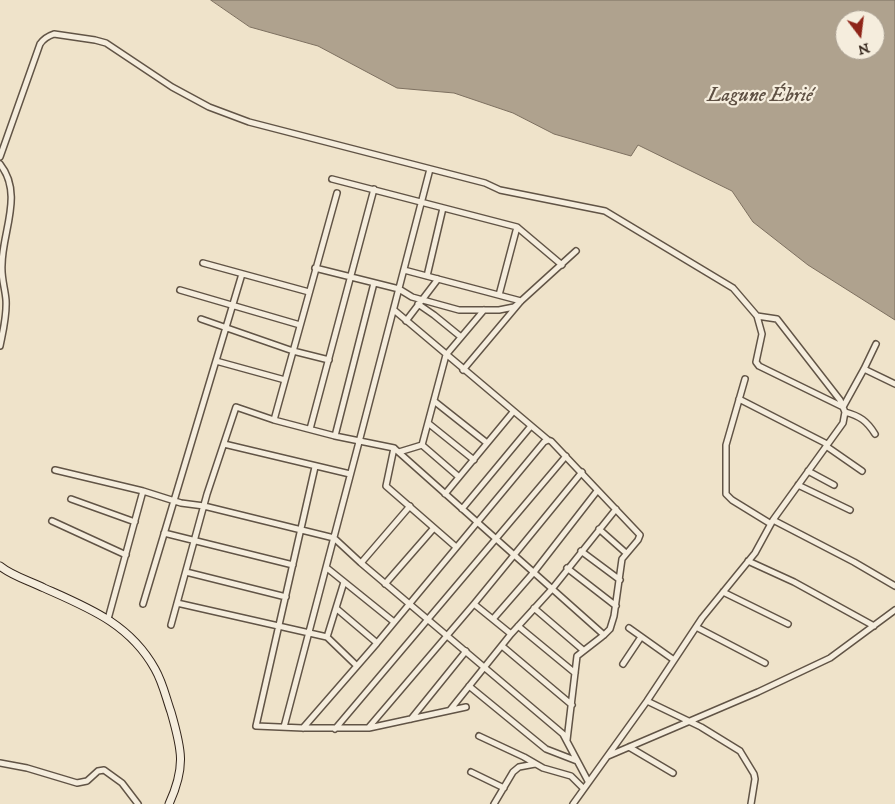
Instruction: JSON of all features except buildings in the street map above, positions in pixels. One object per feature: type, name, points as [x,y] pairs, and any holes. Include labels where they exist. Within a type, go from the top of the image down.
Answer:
[{"type":"street","points":[[0,157],[40,44],[48,36],[54,34],[106,43],[172,86],[209,107],[249,122],[485,183],[500,190],[605,212],[733,288],[757,316],[762,334],[756,362],[759,366],[859,416],[868,422],[875,434]]},
{"type":"street","points":[[0,164],[7,175],[12,191],[2,263],[6,320],[0,346]]},
{"type":"street","points":[[284,728],[430,169]]},
{"type":"street","points":[[332,179],[517,227],[562,265]]},
{"type":"street","points":[[310,429],[374,189]]},
{"type":"street","points":[[274,420],[337,193]]},
{"type":"street","points":[[427,276],[443,208]]},
{"type":"street","points":[[499,296],[517,227]]},
{"type":"street","points":[[463,370],[520,302],[576,251]]},
{"type":"street","points":[[203,263],[309,292]]},
{"type":"street","points":[[315,268],[399,289],[420,302],[461,337]]},
{"type":"street","points":[[404,270],[520,302]]},
{"type":"street","points":[[143,604],[242,274]]},
{"type":"street","points":[[406,321],[438,279]]},
{"type":"street","points":[[335,436],[374,283]]},
{"type":"street","points":[[180,290],[300,325]]},
{"type":"street","points":[[420,302],[459,310],[484,310],[508,308],[520,302]]},
{"type":"street","points":[[394,310],[513,412],[551,441],[640,536],[622,559],[616,606],[610,629],[576,656],[567,741]]},
{"type":"street","points":[[422,445],[446,355],[484,310]]},
{"type":"street","points":[[757,316],[776,319],[840,400],[844,410]]},
{"type":"street","points":[[201,319],[293,351],[329,360]]},
{"type":"street","points":[[573,804],[647,702],[696,626],[755,553],[772,522],[842,423],[844,410],[876,344]]},
{"type":"street","points":[[216,361],[285,380]]},
{"type":"street","points":[[864,369],[895,384]]},
{"type":"street","points":[[745,380],[726,445],[726,494],[732,500],[772,522],[854,562],[895,586]]},
{"type":"street","points":[[739,399],[826,445],[862,471]]},
{"type":"street","points":[[434,401],[487,443]]},
{"type":"street","points":[[171,625],[204,506],[236,407],[274,420],[335,436],[394,448],[604,635]]},
{"type":"street","points":[[444,494],[513,412]]},
{"type":"street","points":[[428,423],[474,460]]},
{"type":"street","points":[[462,509],[531,426]]},
{"type":"street","points":[[303,728],[358,666],[544,442],[548,440]]},
{"type":"street","points":[[224,444],[350,474]]},
{"type":"street","points":[[398,452],[422,445]]},
{"type":"street","points":[[422,445],[459,477]]},
{"type":"street","points":[[394,448],[386,486],[433,529],[456,547]]},
{"type":"street","points":[[335,729],[566,456]]},
{"type":"street","points":[[315,467],[256,726],[335,729],[369,728],[466,707]]},
{"type":"street","points":[[55,470],[143,491],[174,501],[204,506],[334,538],[385,584],[563,734],[588,781]]},
{"type":"street","points":[[808,471],[834,485]]},
{"type":"street","points":[[369,728],[515,556],[582,472]]},
{"type":"street","points":[[798,485],[850,510]]},
{"type":"street","points":[[108,619],[143,491]]},
{"type":"street","points":[[493,619],[534,572],[597,491]]},
{"type":"street","points":[[71,499],[135,522]]},
{"type":"street","points":[[361,563],[410,506]]},
{"type":"street","points":[[450,710],[511,634],[552,589],[616,509]]},
{"type":"street","points":[[52,521],[126,555]]},
{"type":"street","points":[[385,584],[433,529]]},
{"type":"street","points":[[599,530],[626,553]]},
{"type":"street","points":[[164,534],[293,565]]},
{"type":"street","points":[[581,551],[620,580]]},
{"type":"street","points":[[748,561],[819,595],[874,626]]},
{"type":"street","points":[[0,566],[108,619],[130,636],[143,651],[156,670],[180,745],[181,766],[176,789],[169,804]]},
{"type":"street","points":[[327,568],[394,622]]},
{"type":"street","points":[[568,568],[616,606]]},
{"type":"street","points":[[186,572],[286,597]]},
{"type":"street","points":[[327,637],[344,582]]},
{"type":"street","points":[[723,592],[788,624]]},
{"type":"street","points":[[177,603],[327,637],[358,666]]},
{"type":"street","points":[[474,604],[511,634]]},
{"type":"street","points":[[534,608],[583,650]]},
{"type":"street","points":[[337,609],[377,643]]},
{"type":"street","points":[[608,756],[830,658],[895,610]]},
{"type":"street","points":[[518,626],[574,674]]},
{"type":"street","points":[[696,626],[765,663]]},
{"type":"street","points":[[629,628],[674,660]]},
{"type":"street","points":[[624,664],[641,637]]},
{"type":"street","points":[[502,646],[572,705]]},
{"type":"street","points":[[411,719],[466,651]]},
{"type":"street","points":[[469,686],[546,749],[578,761]]},
{"type":"street","points":[[647,702],[701,727],[740,751],[755,779],[750,804]]},
{"type":"street","points":[[479,736],[543,768],[571,776],[584,788]]},
{"type":"street","points":[[629,747],[673,773]]},
{"type":"street","points":[[0,763],[26,768],[77,783],[87,781],[98,771],[104,770],[122,783],[138,804]]},
{"type":"street","points":[[494,804],[513,772],[520,767],[536,764]]},
{"type":"street","points":[[471,772],[504,788]]},
{"type":"water","name":"Lagune Ébrié","points":[[211,0],[895,0],[895,320],[808,265],[753,222],[732,191],[638,145],[631,156],[554,134],[513,113],[454,93],[397,88],[318,46],[250,27]]}]
